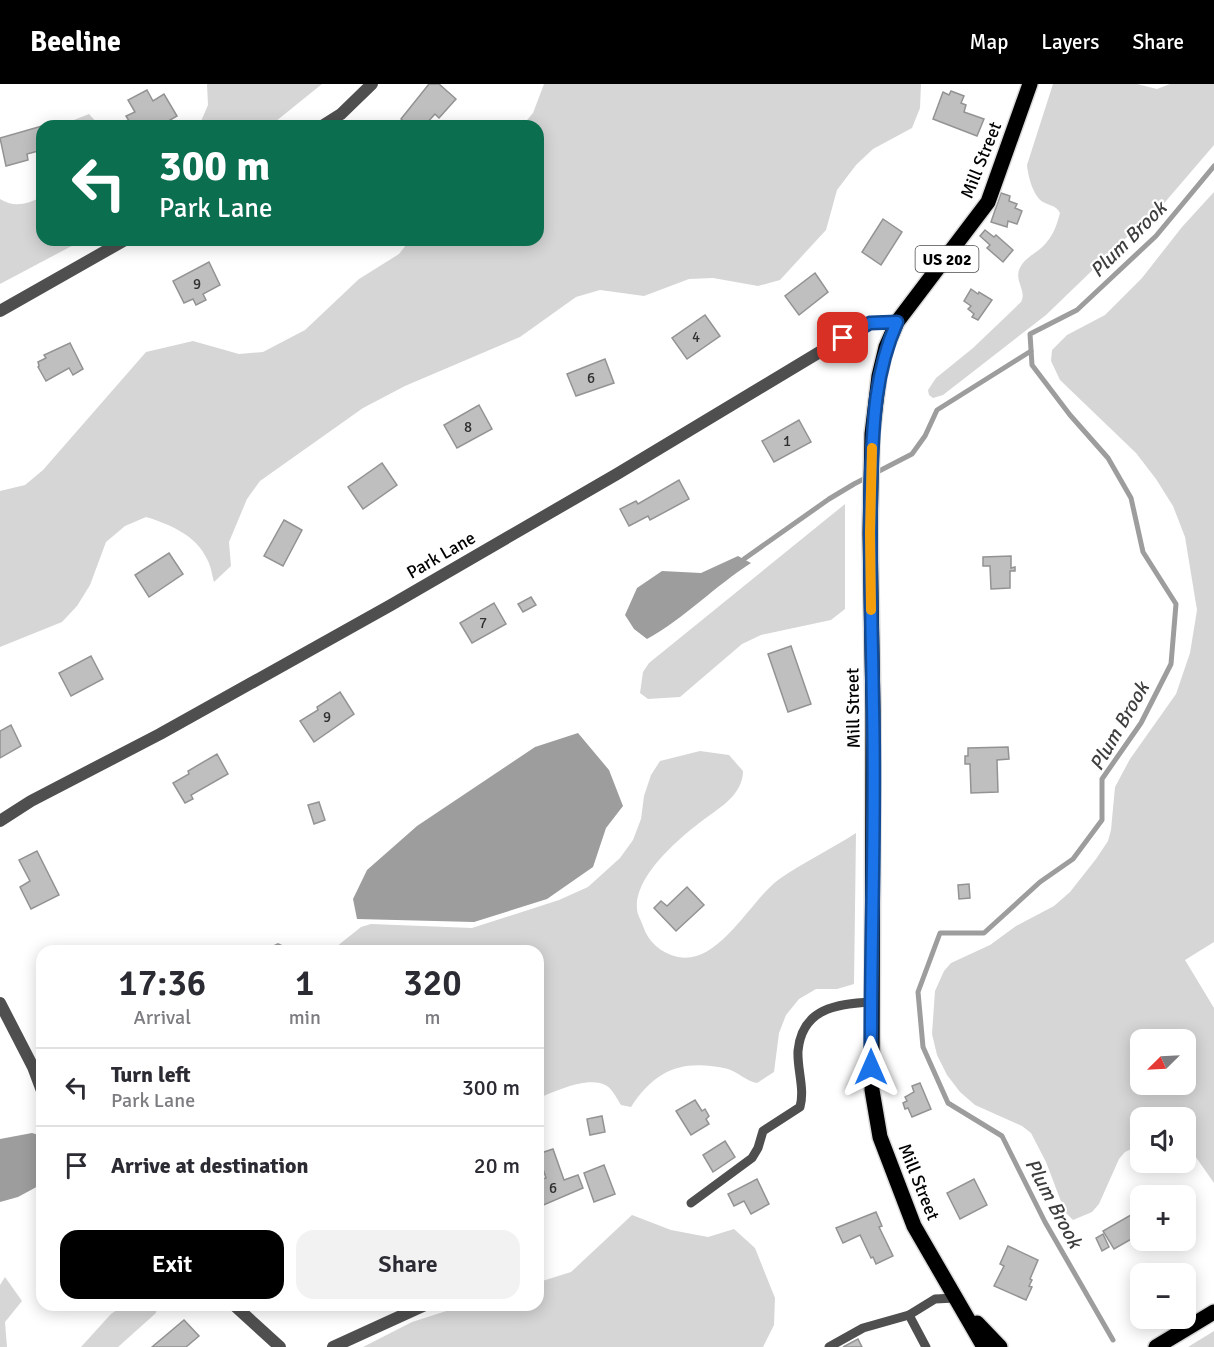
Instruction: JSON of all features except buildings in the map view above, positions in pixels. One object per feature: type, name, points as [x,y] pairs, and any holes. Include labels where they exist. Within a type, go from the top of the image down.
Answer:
[{"type":"main road","name":"Mill Street","points":[[984,1347],[914,1226],[880,1137],[872,1090],[873,710],[870,533],[872,434],[879,375],[886,347],[897,322],[988,202],[1030,84]]},
{"type":"main road","name":"US 202","points":[[955,1299],[1000,1347]]},
{"type":"main road","points":[[1156,1347],[1214,1312]]},
{"type":"street","points":[[332,120],[341,114],[372,84]]},
{"type":"street","points":[[0,311],[114,246]]},
{"type":"street","name":"Park Lane","points":[[0,821],[32,801],[160,734],[391,606],[843,338],[870,323],[897,322]]},
{"type":"street","points":[[0,1003],[36,1075]]},
{"type":"street","points":[[241,1311],[280,1347]]},
{"type":"street","points":[[333,1347],[412,1311]]},
{"type":"lane","points":[[691,1203],[752,1158],[763,1131],[800,1107],[798,1050],[804,1029],[811,1020],[834,1006],[871,1002]]},
{"type":"lane","points":[[829,1347],[863,1328],[909,1315],[935,1299],[955,1299]]},
{"type":"lane","points":[[909,1315],[926,1347]]},
{"type":"shaded area","points":[[207,84],[322,84],[277,120],[202,120],[208,105]]},
{"type":"shaded area","points":[[544,84],[921,84],[920,108],[912,128],[873,149],[856,165],[837,190],[826,230],[780,280],[758,286],[713,278],[689,279],[644,296],[600,290],[576,297],[520,337],[405,386],[363,408],[260,481],[247,499],[229,542],[231,566],[214,582],[208,562],[196,543],[173,527],[146,517],[125,526],[106,542],[90,585],[77,606],[62,622],[0,647],[0,491],[25,485],[43,470],[146,352],[193,341],[239,354],[263,352],[305,330],[359,279],[399,254],[405,246],[544,246],[544,120],[527,120],[533,113]]},
{"type":"shaded area","points":[[1053,84],[1137,84],[1157,89],[1170,84],[1214,84],[1214,145],[1160,208],[1046,315],[943,395],[933,398],[929,395],[928,390],[936,378],[973,348],[1021,302],[1023,294],[1018,279],[1019,270],[1024,262],[1046,243],[1056,225],[1060,213],[1057,208],[1043,202],[1036,195],[1027,165]]},
{"type":"shaded area","points":[[89,114],[94,120],[74,120]]},
{"type":"shaded area","points":[[1214,192],[1214,942],[1185,960],[1214,1008],[1214,1183],[1196,1157],[1196,1107],[1130,1107],[1130,1150],[1119,1159],[1099,1204],[1092,1212],[1073,1220],[1065,1212],[1046,1162],[1031,1133],[1022,1126],[975,1105],[960,1092],[947,1075],[937,1055],[932,1034],[935,991],[944,971],[951,963],[990,945],[1016,926],[1054,906],[1070,892],[1096,859],[1108,841],[1111,830],[1115,787],[1130,759],[1176,694],[1190,653],[1197,610],[1185,537],[1173,506],[1136,453],[1060,380],[1051,361],[1052,350],[1067,335],[1105,315],[1142,278],[1182,227]]},
{"type":"shaded area","points":[[0,199],[10,203],[36,200],[36,246],[72,246],[0,284]]},
{"type":"shaded area","points":[[845,504],[845,609],[831,620],[761,635],[742,644],[680,697],[648,699],[640,693],[643,672],[649,663]]},
{"type":"shaded area","points":[[738,556],[751,563],[674,622],[647,639],[634,629],[625,615],[637,588],[662,571],[701,573]]},
{"type":"shaded area","points":[[578,733],[609,770],[623,806],[606,828],[593,867],[547,899],[474,922],[357,919],[353,899],[367,870],[417,826],[535,747]]},
{"type":"shaded area","points":[[700,751],[729,755],[743,771],[737,791],[722,806],[675,843],[652,869],[638,896],[637,909],[645,932],[656,946],[666,953],[678,957],[693,957],[707,951],[733,929],[778,880],[856,833],[854,984],[837,989],[816,989],[799,999],[786,1015],[779,1033],[774,1072],[757,1083],[728,1069],[697,1065],[672,1070],[661,1076],[640,1094],[631,1107],[621,1105],[613,1092],[600,1083],[573,1085],[544,1096],[544,945],[338,945],[361,927],[371,924],[472,928],[559,900],[588,887],[620,858],[633,840],[641,819],[644,796],[651,775],[660,761]]},
{"type":"shaded area","points":[[36,1134],[36,1187],[18,1197],[0,1202],[0,1139]]},
{"type":"shaded area","points":[[632,1215],[671,1230],[708,1237],[734,1229],[755,1248],[775,1298],[774,1325],[763,1347],[363,1347],[412,1322],[446,1311],[544,1311],[544,1280],[571,1272]]},
{"type":"shaded area","points":[[5,1277],[22,1301],[5,1322],[7,1347],[0,1347],[0,1285]]},
{"type":"shaded area","points":[[115,1311],[156,1311],[118,1347],[81,1347]]},
{"type":"shaded area","points":[[1214,1331],[1214,1347],[1188,1347]]},
{"type":"waterway","name":"Plum Brook","points":[[1113,1340],[1045,1222],[1002,1136],[948,1103],[923,1047],[918,992],[940,933],[984,933],[1040,882],[1073,859],[1102,820],[1102,779],[1141,723],[1171,664],[1176,604],[1143,552],[1131,498],[1108,458],[1070,415],[1032,365],[1030,334],[1077,310],[1156,236],[1214,166]]},
{"type":"waterway","points":[[744,559],[829,499],[912,454],[925,436],[937,410],[1031,351]]},
{"type":"slow traffic","points":[[871,610],[872,448]]},
{"type":"route","points":[[843,338],[870,323],[897,322],[886,347],[879,375],[872,434],[870,533],[873,710],[871,1067]]}]
